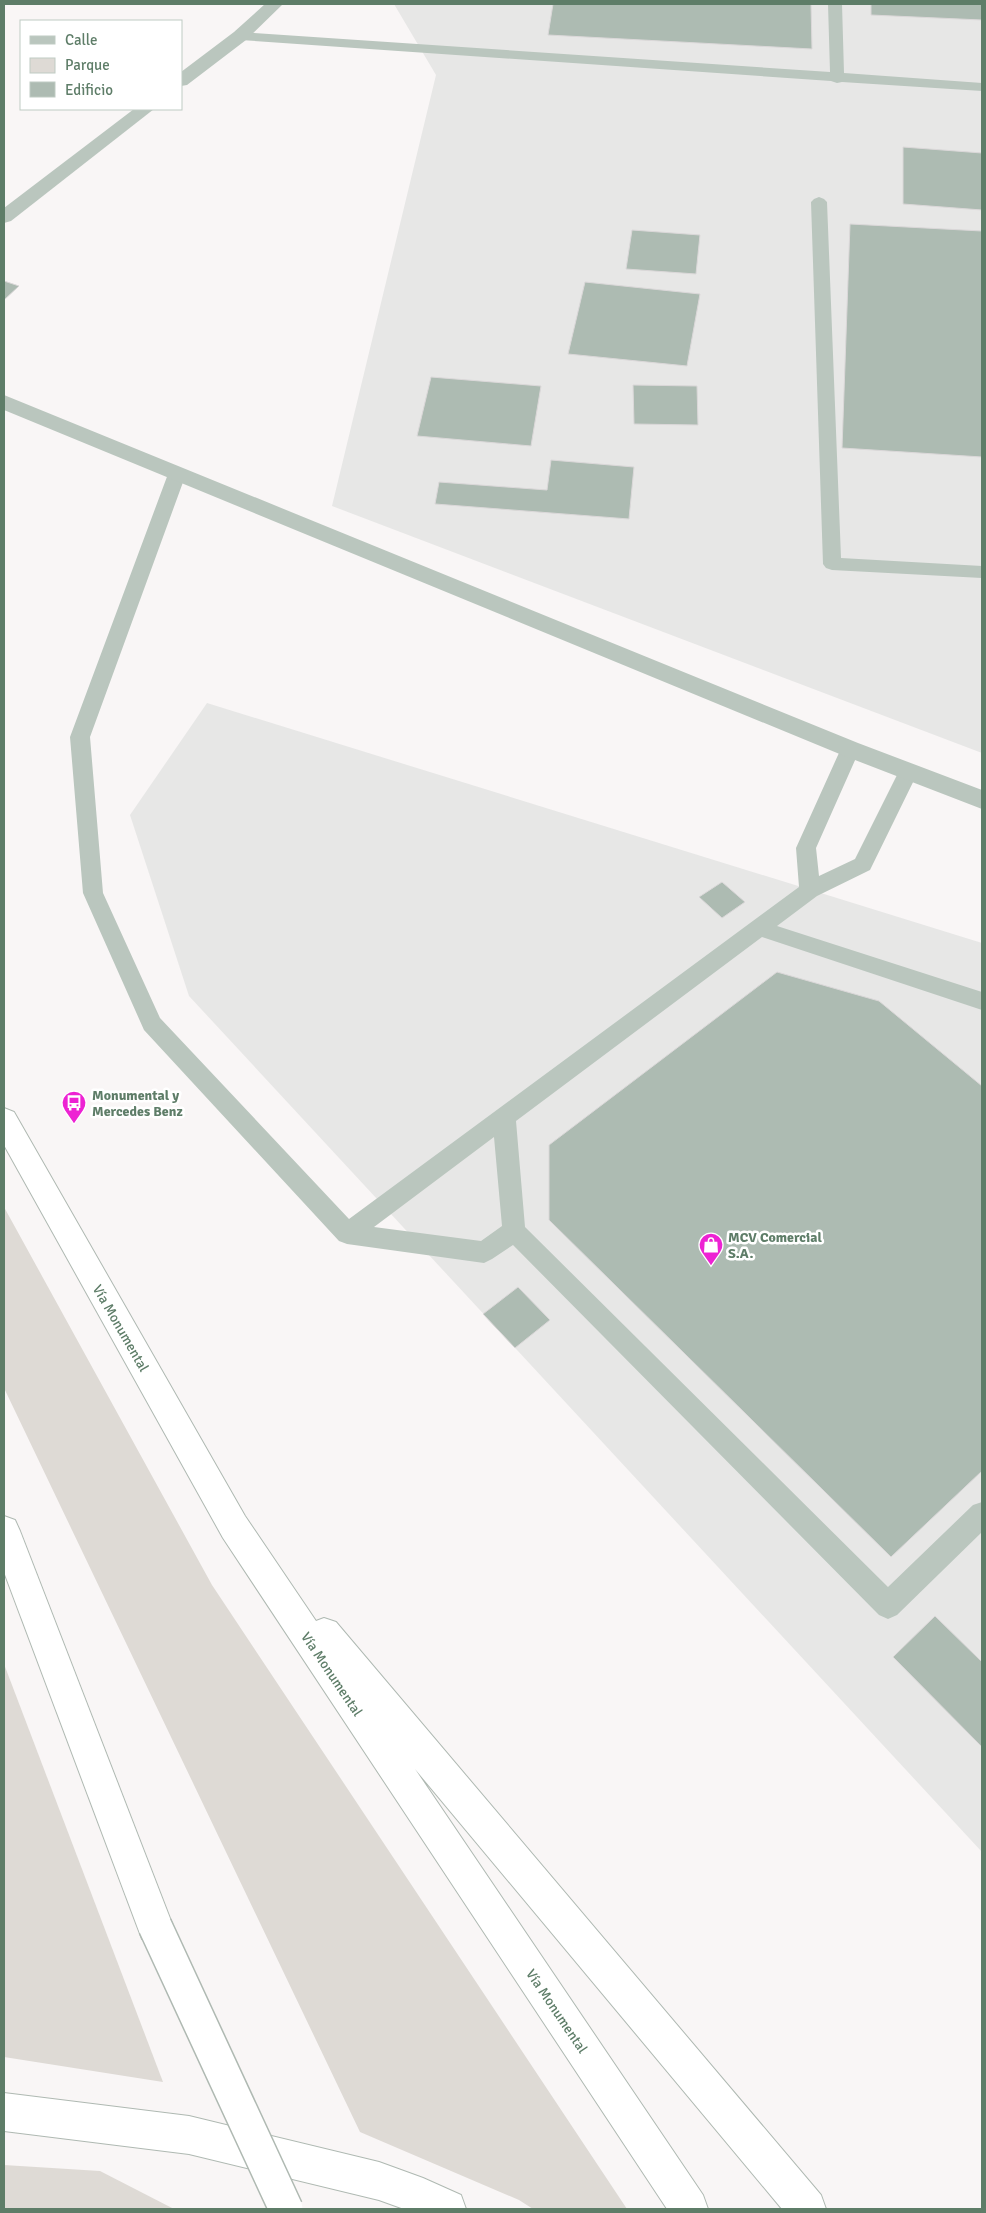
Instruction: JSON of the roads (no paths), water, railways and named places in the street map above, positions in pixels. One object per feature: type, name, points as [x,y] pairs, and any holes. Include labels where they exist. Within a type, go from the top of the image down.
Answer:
[{"type":"highway","name":"Vía Monumental","points":[[4,1120],[234,1527],[689,2209]]},
{"type":"highway","points":[[234,1527],[807,2209]]},
{"type":"highway","points":[[4,1531],[155,1926],[286,2209]]},
{"type":"highway","points":[[4,2112],[189,2135],[379,2181],[424,2197],[447,2209]]},
{"type":"street","points":[[182,80],[240,36],[275,4]]},
{"type":"street","points":[[4,217],[144,110]]},
{"type":"street","points":[[4,402],[850,749],[982,800]]},
{"type":"lane","points":[[835,4],[837,78]]},
{"type":"lane","points":[[240,36],[982,87]]},
{"type":"lane","points":[[819,202],[832,564],[982,572]]},
{"type":"lane","points":[[177,474],[80,738],[93,893],[152,1024],[347,1234],[484,1252],[514,1231]]},
{"type":"lane","points":[[810,890],[806,848],[850,749]]},
{"type":"lane","points":[[347,1234],[810,890],[864,864],[908,772]]},
{"type":"lane","points":[[759,928],[982,1000]]},
{"type":"lane","points":[[504,1117],[514,1231],[888,1606],[982,1514]]},
{"type":"place","name":"Monumental y Mercedes Benz","points":[[74,1124]]},
{"type":"place","name":"MCV Comercial S.A.","points":[[711,1266]]}]
